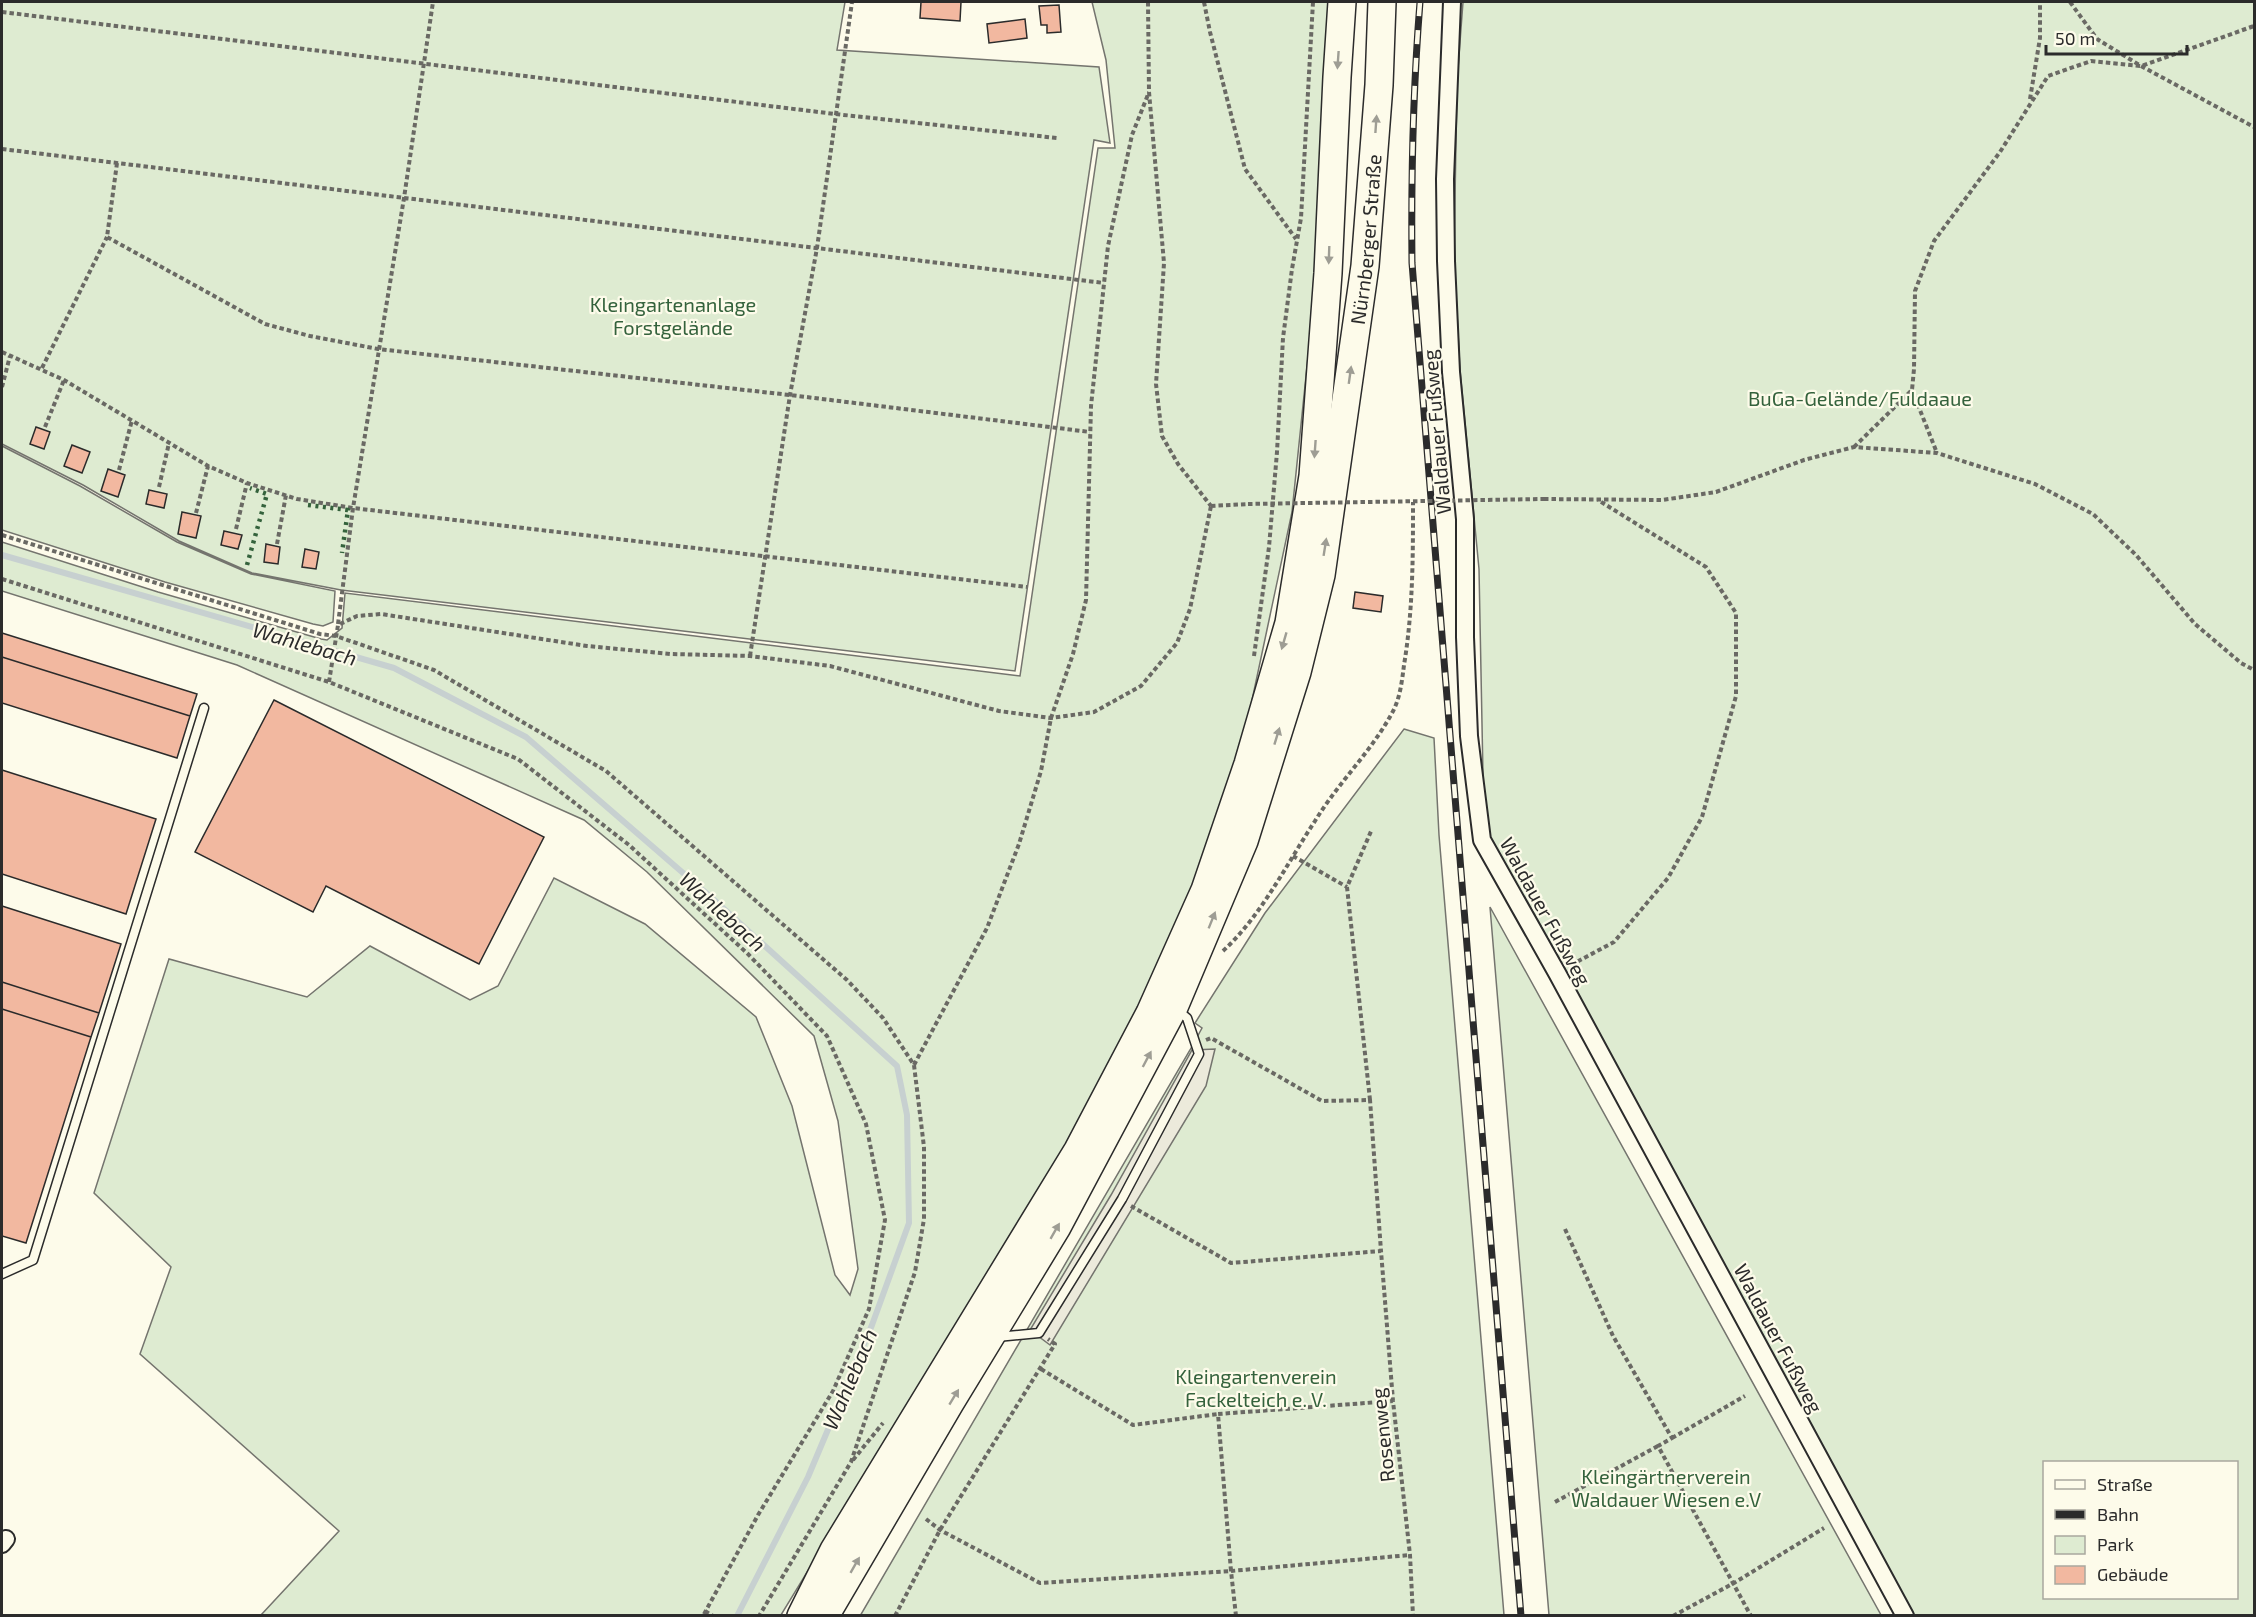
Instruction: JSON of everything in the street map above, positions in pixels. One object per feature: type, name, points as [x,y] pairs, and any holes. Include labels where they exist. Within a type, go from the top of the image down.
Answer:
[{"type":"main road","points":[[801,1616],[845,1530],[1078,1150],[1139,1034],[1205,890],[1248,764],[1289,623],[1313,476],[1328,273],[1342,2]]},
{"type":"main road","name":"Nürnberger Straße","points":[[825,1616],[1057,1227],[1174,1007],[1244,841],[1297,672],[1321,575],[1365,266],[1379,85],[1382,2]]},
{"type":"street","name":"Waldauer Fußweg","points":[[1452,2],[1445,158],[1446,261],[1451,372],[1465,519],[1468,736],[1482,840],[1557,973],[1905,1616]]},
{"type":"lane","points":[[2,1274],[33,1260],[204,708]]},
{"type":"lane","points":[[990,1337],[1039,1332],[1122,1199],[1199,1054],[1187,1018],[1174,1007]]},
{"type":"path","points":[[329,682],[353,508],[405,198],[433,2]]},
{"type":"path","points":[[750,656],[790,395],[817,248],[852,2]]},
{"type":"path","points":[[338,625],[357,616],[381,614],[586,646],[671,654],[750,656],[830,666],[999,711],[1051,718],[1095,711],[1141,686],[1177,643],[1190,609],[1211,506],[1178,464],[1162,436],[1156,384],[1164,263],[1149,92],[1148,2]]},
{"type":"path","points":[[1204,2],[1245,169],[1296,239]]},
{"type":"path","points":[[1252,664],[1269,547],[1283,338],[1296,239],[1301,218],[1313,2]]},
{"type":"path","points":[[2030,103],[2040,38],[2040,2]]},
{"type":"path","points":[[2070,2],[2097,39],[2141,66],[2254,127]]},
{"type":"path","points":[[2,12],[835,114],[1057,138]]},
{"type":"path","points":[[1937,453],[1912,390],[1915,291],[1934,241],[2000,152],[2048,76],[2091,61],[2141,66],[2254,27]]},
{"type":"path","points":[[914,1065],[987,928],[1025,823],[1041,771],[1051,718],[1073,654],[1086,600],[1091,406],[1108,246],[1132,135],[1149,92]]},
{"type":"path","points":[[2,149],[1104,283]]},
{"type":"path","points":[[42,368],[107,237],[117,163]]},
{"type":"path","points":[[107,237],[265,324],[310,336],[378,349],[790,395],[1090,432]]},
{"type":"path","points":[[2,352],[42,368],[64,380],[208,466],[247,483],[297,499],[353,508],[1027,587]]},
{"type":"path","points":[[2,387],[10,355]]},
{"type":"path","points":[[45,427],[64,380]]},
{"type":"path","points":[[1854,447],[1912,390]]},
{"type":"path","points":[[119,470],[132,420]]},
{"type":"path","points":[[159,487],[169,443]]},
{"type":"path","points":[[1211,506],[1544,499],[1662,500],[1716,492],[1804,460],[1854,447],[1937,453],[2036,484],[2092,514],[2136,555],[2195,624],[2241,663],[2254,670]]},
{"type":"path","points":[[196,513],[208,466]]},
{"type":"path","points":[[236,529],[247,483]]},
{"type":"path","points":[[277,544],[286,495]]},
{"type":"path","points":[[1557,973],[1614,942],[1668,878],[1702,817],[1736,696],[1736,613],[1706,567],[1598,499]]},
{"type":"path","points":[[1400,692],[1409,638],[1413,583],[1413,501]]},
{"type":"path","points":[[2,535],[320,634],[336,636],[434,670],[606,771],[847,980],[883,1018],[914,1065],[924,1147],[924,1219],[915,1272],[851,1462]]},
{"type":"path","points":[[2,579],[329,682],[518,759],[629,845],[748,954],[827,1036],[867,1124],[885,1220],[869,1309],[833,1391],[758,1515],[704,1613],[713,1616]]},
{"type":"path","name":"Rosenweg","points":[[1372,829],[1347,887],[1370,1100],[1393,1401],[1410,1556],[1413,1616]]},
{"type":"path","points":[[1293,856],[1347,887]]},
{"type":"path","points":[[1196,1044],[1211,1038],[1322,1101],[1370,1100]]},
{"type":"path","points":[[1122,1199],[1231,1263],[1381,1251]]},
{"type":"path","points":[[1565,1229],[1613,1336],[1672,1438]]},
{"type":"path","points":[[895,1616],[940,1530],[1055,1344],[1039,1332]]},
{"type":"path","points":[[1041,1369],[1133,1425],[1218,1414],[1393,1401]]},
{"type":"path","points":[[1555,1502],[1745,1396]]},
{"type":"path","points":[[1218,1414],[1236,1616]]},
{"type":"path","points":[[759,1616],[851,1462],[888,1417]]},
{"type":"path","points":[[1658,1446],[1751,1616]]},
{"type":"path","points":[[926,1520],[940,1530],[1040,1583],[1231,1571],[1410,1556]]},
{"type":"path","points":[[1673,1616],[1734,1583],[1824,1528]]},
{"type":"green space","name":"Kleingartenanlage Forstgelände","points":[[2,2],[845,2],[837,50],[1099,67],[1110,143],[1094,140],[1015,671],[341,590],[252,573],[179,541],[83,485],[2,444]]},
{"type":"green space","points":[[1092,2],[1328,2],[1323,151],[1309,347],[1292,512],[1248,719],[1206,858],[1139,1016],[1070,1141],[781,1615],[261,1615],[339,1531],[140,1354],[171,1267],[94,1193],[169,959],[307,997],[370,946],[470,1000],[498,986],[554,878],[645,924],[756,1017],[792,1106],[835,1275],[850,1295],[858,1269],[838,1121],[814,1036],[647,872],[584,820],[237,665],[2,591],[2,542],[158,592],[327,640],[342,628],[345,593],[1020,676],[1098,148],[1115,148],[1106,60]]},
{"type":"green space","name":"BuGa-Gelände/Fuldaaue","points":[[1463,2],[2254,2],[2254,1615],[1911,1615],[1484,827],[1479,569],[1460,370],[1454,258],[1457,82]]},
{"type":"green space","points":[[2,446],[80,486],[177,542],[251,574],[335,591],[333,622],[323,626],[313,624],[165,582],[2,530]]},
{"type":"green space","name":"Kleingartenverein Fackelteich e. V.","points":[[1404,729],[1434,738],[1439,835],[1504,1615],[860,1616],[1190,1050],[1202,1028],[1195,1023],[1265,913]]},
{"type":"green space","name":"Kleingärtnerverein Waldauer Wiesen e.V","points":[[1490,907],[1881,1615],[1549,1615]]},
{"type":"shaded area","points":[[1215,1049],[1206,1086],[1050,1345],[1030,1330],[1111,1195],[1192,1050]]},
{"type":"building","points":[[921,2],[961,2],[960,21],[920,18]]},
{"type":"building","points":[[1059,5],[1061,32],[1047,33],[1047,25],[1041,25],[1039,6]]},
{"type":"building","points":[[1025,19],[1027,38],[989,43],[987,24]]},
{"type":"building","points":[[36,427],[50,432],[44,449],[30,444]]},
{"type":"building","points":[[72,445],[90,452],[82,473],[64,466]]},
{"type":"building","points":[[108,469],[125,475],[118,497],[101,491]]},
{"type":"building","points":[[149,490],[167,494],[164,508],[146,504]]},
{"type":"building","points":[[182,512],[201,516],[196,538],[178,534]]},
{"type":"building","points":[[224,531],[242,535],[238,549],[221,545]]},
{"type":"building","points":[[266,544],[280,547],[278,564],[264,562]]},
{"type":"building","points":[[305,549],[319,552],[316,569],[302,567]]},
{"type":"building","points":[[1355,592],[1383,596],[1381,612],[1353,608]]},
{"type":"building","points":[[2,633],[197,694],[190,716],[2,657]]},
{"type":"building","points":[[2,657],[190,716],[177,758],[2,703]]},
{"type":"building","points":[[274,700],[544,837],[479,964],[326,886],[313,912],[195,852]]},
{"type":"building","points":[[2,770],[156,819],[126,914],[2,874]]},
{"type":"building","points":[[2,906],[121,944],[99,1013],[2,982]]},
{"type":"building","points":[[2,982],[99,1013],[91,1037],[2,1009]]},
{"type":"building","points":[[2,1009],[91,1037],[26,1243],[2,1236]]},
{"type":"waterway","name":"Wahlebach","points":[[2,555],[394,668],[526,737],[712,898],[897,1066],[907,1115],[909,1223],[872,1325],[808,1477],[737,1616]]},
{"type":"railway","points":[[1420,2],[1413,132],[1412,263],[1521,1616]]},
{"type":"hedge","points":[[247,565],[267,494],[250,488]]},
{"type":"hedge","points":[[308,505],[348,510],[342,553]]}]
